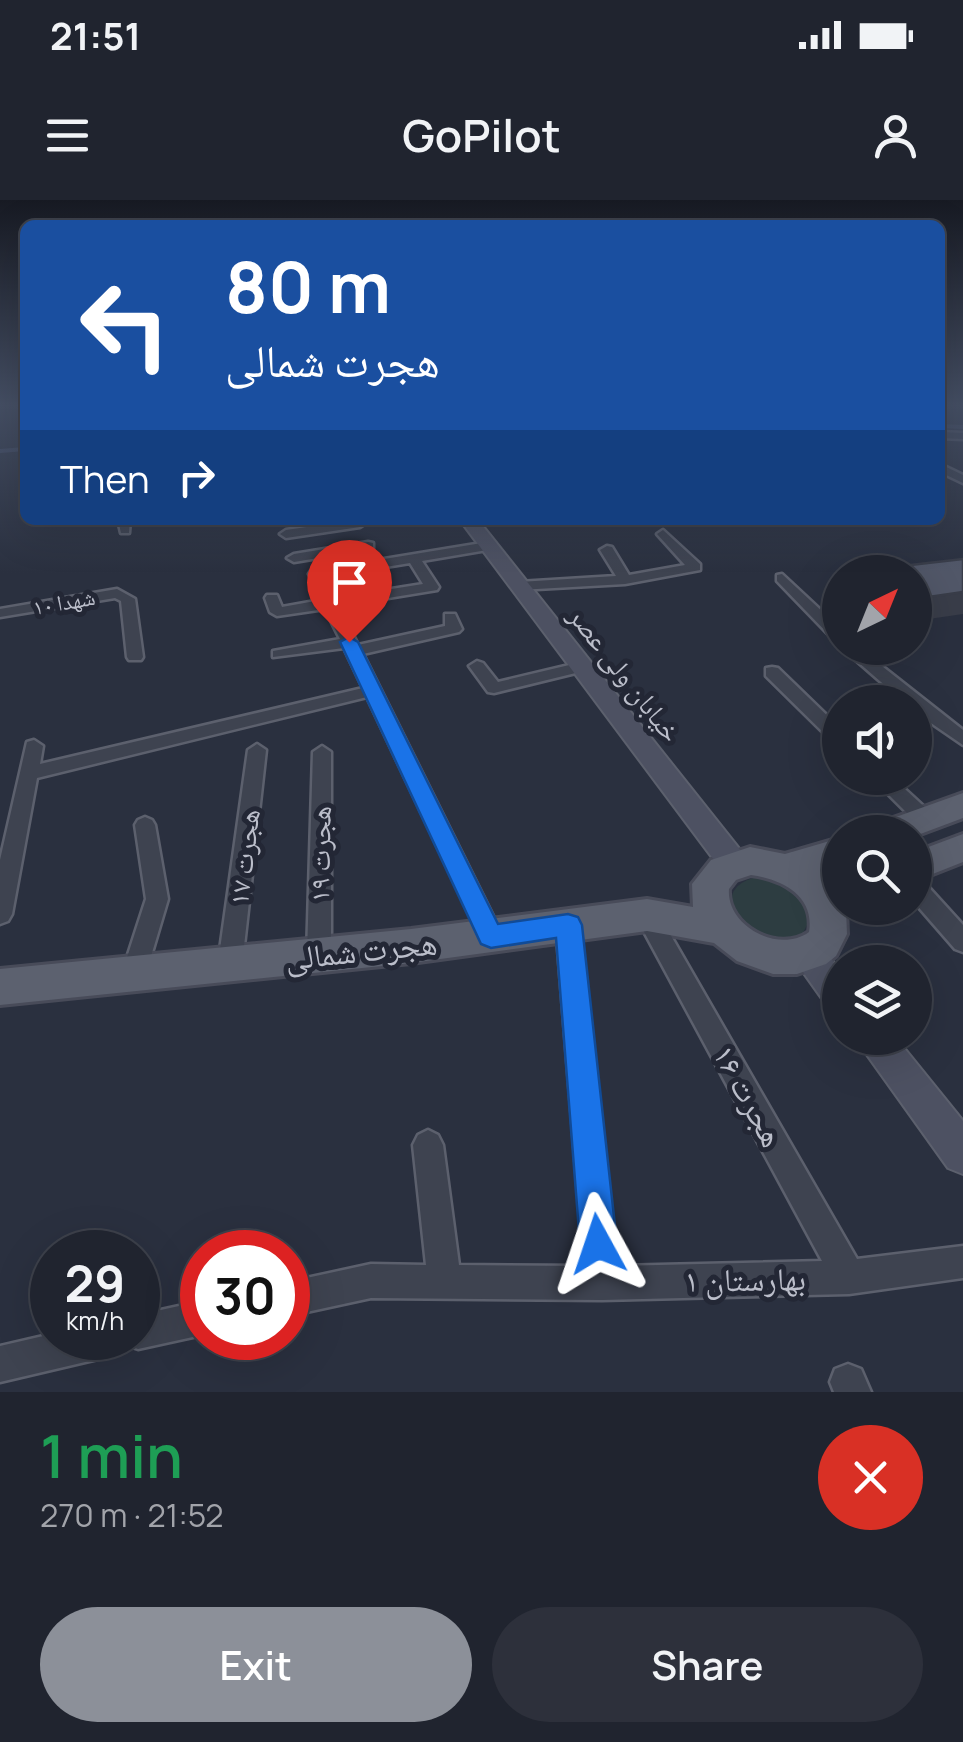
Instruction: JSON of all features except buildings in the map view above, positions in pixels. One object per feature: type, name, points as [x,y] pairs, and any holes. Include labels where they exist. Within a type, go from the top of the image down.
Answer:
[{"type":"main road","name":"خیابان ولی عصر","points":[[472,525],[582,667],[722,876]]},
{"type":"main road","points":[[932,817],[963,805]]},
{"type":"main road","points":[[932,860],[963,847]]},
{"type":"main road","points":[[786,868],[822,857]]},
{"type":"main road","points":[[647,915],[750,861],[786,868],[822,895]]},
{"type":"main road","points":[[722,876],[710,907],[721,928],[735,941],[762,954],[791,958],[808,954],[822,946],[834,925]]},
{"type":"main road","name":"هجرت شمالی","points":[[0,986],[319,956],[647,915],[721,928]]},
{"type":"main road","points":[[808,954],[822,972]]},
{"type":"main road","points":[[885,1055],[963,1154]]},
{"type":"street","points":[[286,534],[342,525]]},
{"type":"street","points":[[361,525],[375,564]]},
{"type":"street","points":[[519,586],[625,580],[695,568],[663,534]]},
{"type":"street","points":[[294,558],[368,546]]},
{"type":"street","points":[[488,546],[316,574],[491,936]]},
{"type":"street","points":[[606,550],[625,580]]},
{"type":"street","points":[[272,598],[278,612],[432,587],[414,558]]},
{"type":"street","points":[[782,578],[822,619]]},
{"type":"street","name":"شهدا ۱۰","points":[[0,613],[117,592],[128,599],[135,657]]},
{"type":"street","points":[[279,654],[351,647],[454,629],[450,618]]},
{"type":"street","points":[[870,665],[893,685]]},
{"type":"street","points":[[476,666],[494,688],[582,667]]},
{"type":"street","points":[[772,672],[822,721]]},
{"type":"street","points":[[28,773],[372,691]]},
{"type":"street","points":[[932,716],[963,739]]},
{"type":"street","points":[[0,914],[34,746]]},
{"type":"street","name":"هجرت ۱۷","points":[[230,964],[257,750]]},
{"type":"street","name":"هجرت ۱۹","points":[[319,956],[322,752]]},
{"type":"street","points":[[899,795],[920,815]]},
{"type":"street","points":[[134,973],[158,899],[146,825]]},
{"type":"street","points":[[932,906],[963,942]]},
{"type":"street","name":"هجرت ۱۶","points":[[647,915],[848,1277]]},
{"type":"street","points":[[568,925],[602,1284]]},
{"type":"street","points":[[428,1145],[444,1281]]},
{"type":"street","name":"بهارستان ۱","points":[[310,1294],[371,1280],[602,1284],[848,1277],[963,1262]]},
{"type":"street","points":[[0,1364],[30,1357]]},
{"type":"shaded area","points":[[757,877],[784,884],[802,900],[811,917],[802,935],[766,936],[739,918],[732,894],[740,884]]},
{"type":"route","points":[[349,642],[491,936],[568,925],[598,1244]]}]
